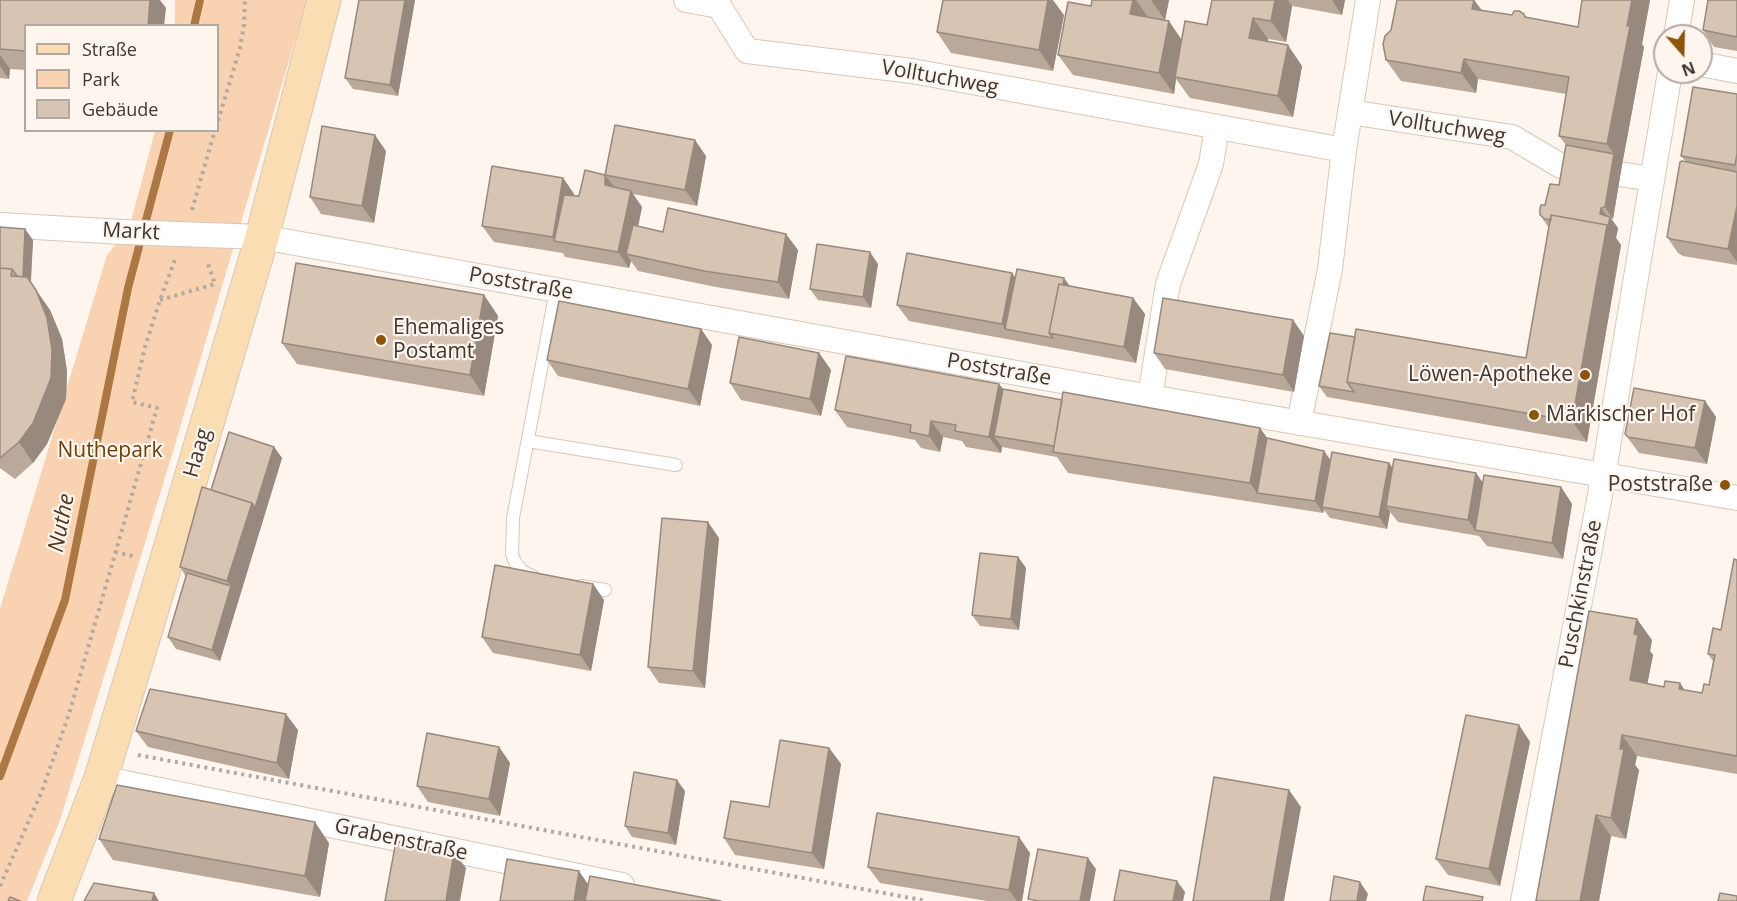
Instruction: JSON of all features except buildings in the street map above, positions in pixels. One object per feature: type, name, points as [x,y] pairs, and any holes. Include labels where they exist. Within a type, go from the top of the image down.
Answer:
[{"type":"main road","name":"Haag","points":[[54,901],[106,764],[262,237],[324,0]]},
{"type":"street","name":"Volltuchweg","points":[[686,0],[720,6],[747,51],[912,72],[1344,150]]},
{"type":"street","points":[[1299,423],[1330,269],[1344,150],[1368,0]]},
{"type":"street","points":[[1678,24],[1682,0]]},
{"type":"street","points":[[1713,66],[1737,71]]},
{"type":"street","name":"Puschkinstraße","points":[[1523,901],[1603,474],[1668,84]]},
{"type":"street","name":"Volltuchweg","points":[[1350,112],[1512,137],[1561,166],[1572,167]]},
{"type":"street","points":[[1150,397],[1168,284],[1211,164],[1217,128]]},
{"type":"street","points":[[1620,174],[1651,179]]},
{"type":"street","name":"Markt","points":[[0,225],[262,237]]},
{"type":"street","name":"Poststraße","points":[[262,237],[1150,397],[1737,498]]},
{"type":"street","name":"Grabenstraße","points":[[106,764],[641,889]]},
{"type":"lane","points":[[549,581],[538,579],[522,571],[512,554],[513,518],[556,290]]},
{"type":"lane","points":[[528,441],[676,465]]},
{"type":"lane","points":[[571,585],[604,590]]},
{"type":"path","points":[[219,118],[240,48],[245,0]]},
{"type":"path","points":[[0,886],[42,791],[69,714],[157,408],[132,402],[145,347],[176,257],[178,234],[214,132]]},
{"type":"path","points":[[176,257],[187,258]]},
{"type":"path","points":[[160,300],[215,284],[208,261],[197,260]]},
{"type":"path","points":[[106,764],[927,901]]},
{"type":"green space","name":"Nuthepark","points":[[175,0],[307,0],[171,458],[60,820],[27,901],[0,901],[0,609],[107,255],[129,229],[155,132],[219,132],[219,24],[175,24]]},
{"type":"waterway","name":"Nuthe","points":[[194,24],[200,0]]},
{"type":"waterway","name":"Nuthe","points":[[0,776],[65,600],[128,288],[169,132]]},
{"type":"place","name":"Ehemaliges Postamt","points":[[381,340]]},
{"type":"place","name":"Löwen-Apotheke","points":[[1585,375]]},
{"type":"place","name":"Märkischer Hof","points":[[1534,415]]},
{"type":"place","name":"Poststraße","points":[[1725,485]]}]
